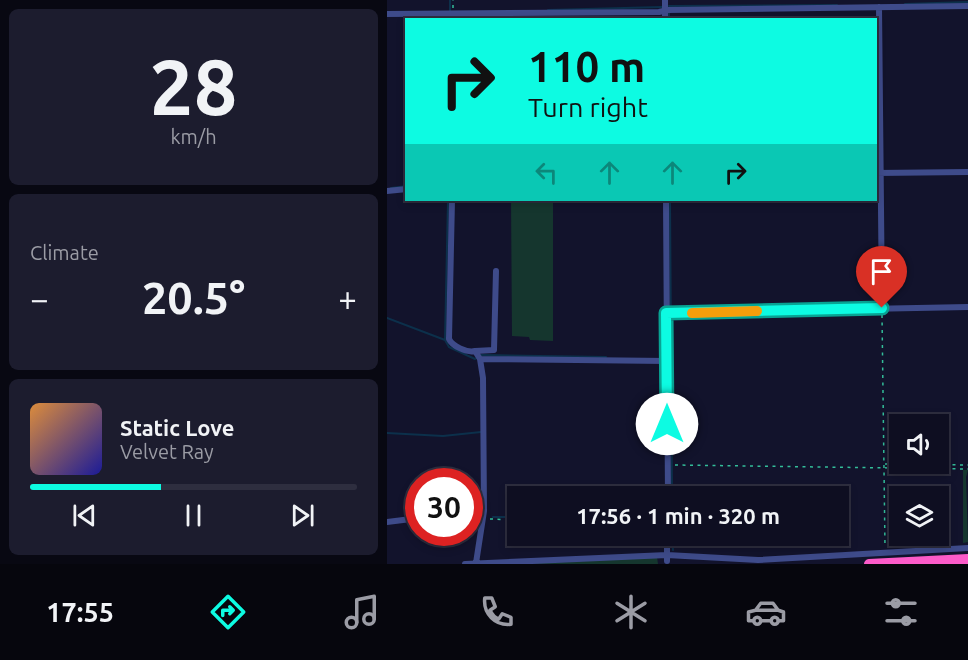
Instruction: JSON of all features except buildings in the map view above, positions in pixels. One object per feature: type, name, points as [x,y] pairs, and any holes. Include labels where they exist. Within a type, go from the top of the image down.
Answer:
[{"type":"highway","points":[[869,564],[968,559]]},
{"type":"street","points":[[665,0],[668,10],[666,18]]},
{"type":"street","points":[[387,14],[498,17],[668,10],[968,6]]},
{"type":"street","points":[[879,7],[878,173],[882,308]]},
{"type":"street","points":[[878,173],[968,172]]},
{"type":"street","points":[[387,191],[405,189]]},
{"type":"street","points":[[452,201],[449,339],[453,345],[478,356],[667,361]]},
{"type":"street","points":[[666,201],[669,313],[668,486]]},
{"type":"street","points":[[478,356],[495,350],[496,271]]},
{"type":"street","points":[[669,313],[968,307]]},
{"type":"street","points":[[478,356],[483,378],[483,468]]},
{"type":"street","points":[[387,522],[405,520]]},
{"type":"street","points":[[475,564],[478,546]]},
{"type":"street","points":[[667,546],[667,558]]},
{"type":"street","points":[[465,564],[667,558],[758,560],[968,548]]},
{"type":"path","points":[[453,0],[453,15]]},
{"type":"path","points":[[882,308],[885,554]]},
{"type":"path","points":[[884,464],[968,465]]},
{"type":"path","points":[[673,465],[968,469]]},
{"type":"path","points":[[483,515],[507,518]]},
{"type":"green space","points":[[511,201],[553,201],[553,341],[512,336]]},
{"type":"green space","points":[[963,470],[968,470],[966,477],[968,542],[963,543]]},
{"type":"green space","points":[[657,557],[658,564],[520,564]]},
{"type":"waterway","points":[[450,0],[450,12]]},
{"type":"waterway","points":[[905,4],[968,2]]},
{"type":"waterway","points":[[669,6],[837,5]]},
{"type":"waterway","points":[[548,10],[662,7]]},
{"type":"waterway","points":[[669,12],[669,18]]},
{"type":"waterway","points":[[391,188],[405,186]]},
{"type":"waterway","points":[[448,201],[445,340],[449,347],[475,359],[481,355],[606,357]]},
{"type":"waterway","points":[[670,201],[672,486]]},
{"type":"waterway","points":[[387,318],[445,340]]},
{"type":"waterway","points":[[387,433],[443,436],[481,432]]},
{"type":"waterway","points":[[493,517],[507,517]]},
{"type":"waterway","points":[[673,546],[673,550]]},
{"type":"slow traffic","points":[[692,313],[757,311]]},
{"type":"route","points":[[667,424],[666,313],[882,308]]}]
